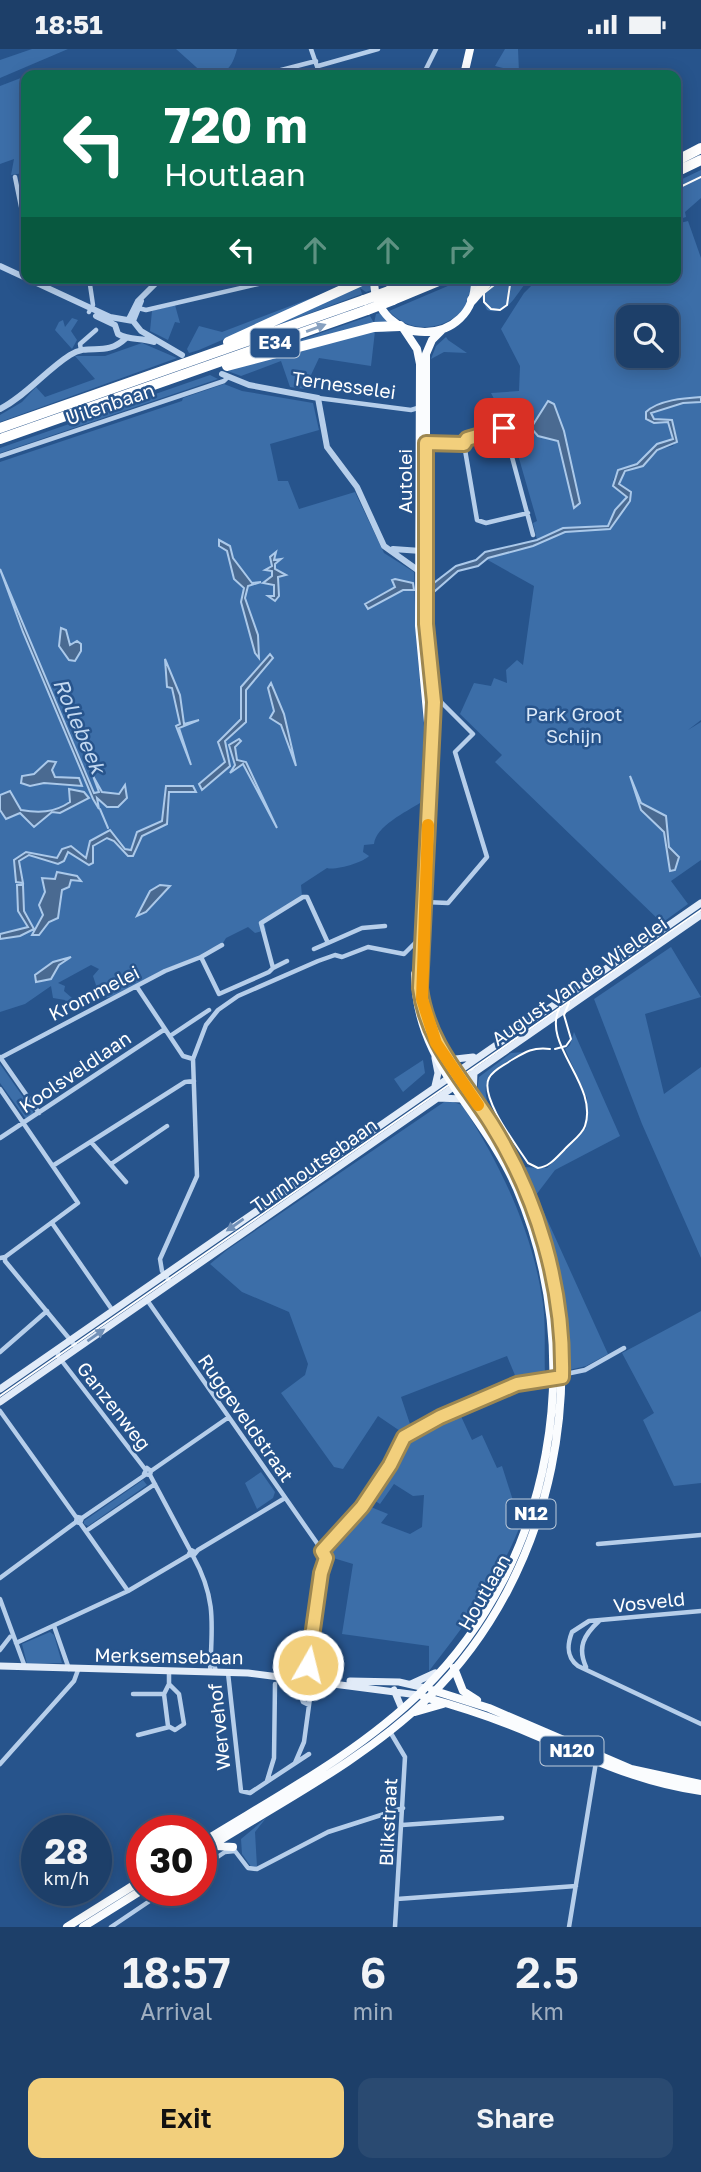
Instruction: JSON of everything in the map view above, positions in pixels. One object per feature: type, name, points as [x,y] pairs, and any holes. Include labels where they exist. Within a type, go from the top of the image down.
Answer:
[{"type":"highway","points":[[681,158],[701,148]]},
{"type":"highway","points":[[681,170],[701,160]]},
{"type":"highway","points":[[208,355],[216,347],[358,284]]},
{"type":"highway","name":"E34","points":[[391,295],[410,284]]},
{"type":"highway","name":"E34","points":[[0,439],[427,284]]},
{"type":"highway","points":[[472,300],[486,284]]},
{"type":"highway","name":"E34","points":[[0,428],[208,355],[366,305]]},
{"type":"highway","points":[[66,416],[82,415],[287,349],[374,327],[402,327]]},
{"type":"main road","points":[[465,70],[470,49]]},
{"type":"main road","name":"Autolei","points":[[375,284],[381,307],[402,327],[419,352],[423,441]]},
{"type":"main road","points":[[472,300],[474,284]]},
{"type":"main road","name":"Autolei","points":[[418,959],[425,902],[434,694],[422,554],[426,354],[432,340],[460,319],[472,300]]},
{"type":"main road","points":[[402,327],[421,333],[442,330]]},
{"type":"main road","name":"Autolei","points":[[418,959],[428,728],[420,638],[422,554]]},
{"type":"main road","name":"August Van de Wielelei","points":[[452,1075],[701,903]]},
{"type":"main road","name":"August Van de Wielelei","points":[[458,1084],[701,915]]},
{"type":"main road","points":[[418,959],[418,1016],[435,1058],[438,1073],[435,1086]]},
{"type":"main road","points":[[418,959],[424,1013],[452,1075]]},
{"type":"main road","points":[[447,1061],[464,1060],[480,1054]]},
{"type":"main road","points":[[435,1058],[452,1075]]},
{"type":"main road","points":[[473,1097],[474,1072]]},
{"type":"main road","name":"Houtlaan","points":[[429,1692],[443,1667],[489,1605],[523,1535],[546,1457],[558,1377],[551,1309],[533,1229],[498,1150],[463,1099],[452,1075]]},
{"type":"main road","name":"Turnhoutsebaan","points":[[0,1389],[452,1075]]},
{"type":"main road","name":"Houtlaan","points":[[217,1840],[386,1727],[454,1668],[500,1601],[531,1536],[554,1458],[558,1307],[540,1229],[511,1158],[473,1097],[458,1084]]},
{"type":"main road","name":"Turnhoutsebaan","points":[[0,1402],[458,1084]]},
{"type":"main road","points":[[437,1098],[463,1099]]},
{"type":"main road","name":"Merksemsebaan","points":[[0,1666],[69,1670],[228,1672],[418,1695],[429,1692]]},
{"type":"main road","points":[[411,1684],[443,1667]]},
{"type":"main road","points":[[454,1668],[463,1691],[489,1709]]},
{"type":"main road","name":"Merksemsebaan","points":[[336,1684],[374,1681],[411,1684],[429,1692],[489,1709],[598,1759]]},
{"type":"main road","points":[[394,1690],[405,1712],[446,1704]]},
{"type":"main road","name":"Merksemsebaan","points":[[429,1692],[446,1704],[488,1716],[598,1759],[701,1791]]},
{"type":"main road","name":"Houtlaan","points":[[405,1712],[418,1695]]},
{"type":"main road","name":"Houtlaan","points":[[217,1839],[386,1727]]},
{"type":"main road","name":"Merksemsebaan","points":[[667,1782],[701,1784]]},
{"type":"main road","points":[[217,1845],[222,1844],[234,1849],[239,1828]]},
{"type":"main road","points":[[67,1927],[126,1890]]},
{"type":"main road","points":[[83,1927],[126,1900]]},
{"type":"street","points":[[312,49],[319,70]]},
{"type":"street","points":[[287,70],[378,49]]},
{"type":"street","points":[[426,70],[436,51],[428,49]]},
{"type":"street","points":[[15,177],[21,206]]},
{"type":"street","points":[[0,268],[21,276]]},
{"type":"street","points":[[39,284],[116,323],[131,320]]},
{"type":"street","points":[[89,284],[90,311]]},
{"type":"street","points":[[131,320],[143,296],[155,284]]},
{"type":"street","points":[[137,307],[146,310],[258,284]]},
{"type":"street","points":[[131,320],[140,334],[183,355]]},
{"type":"street","points":[[96,350],[112,345],[118,334],[116,323]]},
{"type":"street","points":[[80,350],[80,344],[96,330]]},
{"type":"street","points":[[118,334],[126,338]]},
{"type":"street","points":[[0,409],[24,394],[68,356],[80,350],[113,349],[126,338],[140,334]]},
{"type":"street","name":"Ternesselei","points":[[225,375],[260,388],[318,398],[411,410],[421,407]]},
{"type":"street","name":"Uilenbaan","points":[[0,456],[217,383],[225,375]]},
{"type":"street","points":[[318,398],[327,447],[357,487],[384,547],[420,572]]},
{"type":"street","points":[[493,404],[504,428],[533,535]]},
{"type":"street","points":[[423,441],[465,442],[504,428]]},
{"type":"street","points":[[465,442],[477,520],[486,523],[528,513]]},
{"type":"street","points":[[379,536],[396,550],[422,554]]},
{"type":"street","points":[[396,554],[422,554]]},
{"type":"street","points":[[425,678],[434,694],[473,734],[455,752],[487,857],[448,902],[425,902]]},
{"type":"street","points":[[433,710],[444,704]]},
{"type":"street","points":[[272,968],[261,924],[291,902],[307,897],[328,943]]},
{"type":"street","points":[[314,950],[362,928],[384,926]]},
{"type":"street","points":[[171,1283],[160,1266],[161,1256],[198,1176],[193,1059],[200,1035],[223,1006],[238,996],[318,961],[335,954],[342,957],[349,952],[368,947],[404,954],[417,941]]},
{"type":"street","name":"Krommelei","points":[[0,1057],[170,968],[174,970],[222,946]]},
{"type":"street","points":[[318,961],[322,954],[321,946]]},
{"type":"street","points":[[201,957],[219,994],[288,961]]},
{"type":"street","points":[[137,986],[183,1056],[193,1059]]},
{"type":"street","points":[[170,1036],[209,1010]]},
{"type":"street","name":"Koolsveldlaan","points":[[0,1138],[165,1029]]},
{"type":"street","points":[[0,1057],[39,1113]]},
{"type":"street","points":[[54,1165],[185,1082],[194,1081]]},
{"type":"street","points":[[0,1089],[78,1203],[1,1259],[78,1348]]},
{"type":"street","points":[[111,1164],[167,1126]]},
{"type":"street","points":[[91,1142],[126,1182]]},
{"type":"street","points":[[52,1223],[113,1311]]},
{"type":"street","points":[[184,1260],[191,1269]]},
{"type":"street","name":"Ruggeveldstraat","points":[[147,1300],[323,1552]]},
{"type":"street","points":[[0,1352],[47,1311]]},
{"type":"street","points":[[58,1348],[61,1360]]},
{"type":"street","points":[[305,1680],[323,1552],[362,1507],[390,1465],[402,1439],[415,1428],[433,1423],[440,1417],[517,1384],[558,1377],[594,1366],[624,1348]]},
{"type":"street","name":"Ganzenweg","points":[[61,1360],[148,1472],[204,1576],[213,1606],[213,1672]]},
{"type":"street","points":[[0,1411],[128,1591]]},
{"type":"street","points":[[0,1578],[229,1417]]},
{"type":"street","points":[[86,1531],[155,1484]]},
{"type":"street","points":[[16,1643],[128,1591],[285,1498]]},
{"type":"street","points":[[598,1544],[701,1535]]},
{"type":"street","points":[[0,1599],[25,1668]]},
{"type":"street","name":"Vosveld","points":[[701,1611],[582,1623],[572,1632],[569,1640],[572,1661],[701,1724]]},
{"type":"street","name":"Vosveld","points":[[587,1668],[582,1653],[583,1637],[599,1621]]},
{"type":"street","points":[[54,1626],[69,1670]]},
{"type":"street","points":[[0,1650],[10,1637]]},
{"type":"street","points":[[0,1764],[74,1681],[78,1670]]},
{"type":"street","points":[[169,1671],[169,1684],[164,1694],[169,1727]]},
{"type":"street","name":"Wervehof","points":[[228,1672],[239,1788],[248,1793],[309,1754]]},
{"type":"street","points":[[138,1735],[169,1727],[176,1730],[184,1724],[179,1694],[169,1684]]},
{"type":"street","points":[[266,1782],[274,1758],[275,1684]]},
{"type":"street","points":[[133,1694],[164,1694]]},
{"type":"street","points":[[295,1764],[304,1742],[309,1705]]},
{"type":"street","name":"Blikstraat","points":[[386,1727],[404,1752],[395,1927]]},
{"type":"street","points":[[569,1927],[598,1759]]},
{"type":"street","points":[[217,1857],[234,1849],[248,1868],[257,1869],[328,1832],[403,1808]]},
{"type":"street","points":[[402,1825],[502,1818]]},
{"type":"street","points":[[397,1899],[576,1886]]},
{"type":"street","points":[[111,1927],[142,1906]]},
{"type":"green space","points":[[32,49],[68,49],[0,78],[0,60]]},
{"type":"green space","points":[[176,49],[237,49],[233,61],[226,70],[199,70]]},
{"type":"green space","points":[[505,49],[518,49],[519,70],[495,66]]},
{"type":"green space","points":[[21,78],[21,173],[11,175],[14,159],[0,164],[0,86]]},
{"type":"green space","points":[[701,170],[701,198],[685,212],[686,217],[681,218],[681,180]]},
{"type":"green space","points":[[688,221],[701,258],[701,397],[651,407],[646,419],[668,422],[673,439],[657,444],[637,464],[618,470],[613,480],[627,497],[615,510],[608,526],[563,528],[537,540],[533,523],[537,521],[512,434],[491,393],[519,391],[520,366],[501,329],[524,293],[533,284],[681,284],[681,223]]},
{"type":"green space","points":[[351,284],[199,350],[189,353],[187,349],[199,326],[222,332]]},
{"type":"green space","points":[[366,284],[372,290],[366,292],[360,288],[362,294],[248,336]]},
{"type":"green space","points":[[453,284],[470,284],[472,291],[468,303],[448,321],[418,327],[403,322],[389,311]]},
{"type":"green space","points":[[495,284],[525,284],[507,306],[495,311],[487,310],[481,296],[485,289]]},
{"type":"green space","points":[[175,305],[180,323],[175,322],[168,340],[150,331],[152,311]]},
{"type":"green space","points":[[380,313],[388,323],[266,352],[370,316],[374,323],[376,314]]},
{"type":"green space","points":[[72,318],[78,320],[71,331],[77,340],[72,349],[55,330],[59,322],[63,320],[65,327]]},
{"type":"green space","points":[[373,329],[392,333],[375,331],[371,366],[319,358],[311,375],[305,376],[305,389],[290,387],[281,361],[241,376],[225,370]]},
{"type":"green space","points":[[446,337],[467,353],[444,352],[431,359],[436,346]]},
{"type":"green space","points":[[142,343],[177,358],[0,422],[0,415],[22,402],[36,387],[45,397],[95,379],[75,356],[105,356]]},
{"type":"green space","points":[[210,375],[218,379],[0,453],[0,448]]},
{"type":"green space","points":[[224,384],[242,391],[313,403],[319,430],[270,444],[278,481],[288,481],[299,509],[355,492],[384,553],[414,572],[416,638],[424,727],[420,803],[386,825],[374,844],[364,845],[363,852],[369,856],[342,867],[327,868],[301,885],[302,896],[264,922],[266,930],[255,933],[248,927],[226,938],[220,948],[211,949],[165,969],[110,997],[92,995],[96,985],[93,976],[99,969],[91,965],[58,983],[65,986],[64,991],[72,998],[74,1010],[71,1011],[65,1000],[53,998],[51,986],[25,1004],[0,1012],[0,462],[182,401],[183,398]]},
{"type":"green space","name":"Park Groot Schijn","points":[[701,402],[701,720],[688,730],[701,722],[701,860],[671,881],[688,904],[662,923],[495,762],[502,755],[460,714],[474,683],[491,686],[494,678],[507,683],[506,670],[517,660],[523,665],[534,586],[486,559],[533,546],[565,532],[610,529],[630,501],[628,490],[619,484],[620,477],[657,450],[673,446],[677,439],[672,420],[654,419],[651,413],[683,403]]},
{"type":"green space","points":[[671,947],[701,997],[645,1014],[664,1094],[701,1067],[701,1258],[642,1124],[594,999]]},
{"type":"green space","points":[[574,1032],[620,1136],[555,1170],[536,1195],[608,1354],[586,1366],[569,1370],[560,1291],[548,1241],[522,1167],[547,1168],[586,1128],[587,1098],[565,1049],[570,1045]]},
{"type":"green space","points":[[523,1052],[500,1066],[489,1078],[486,1085],[486,1105],[477,1090],[479,1077],[511,1053]]},
{"type":"green space","points":[[423,1060],[425,1073],[403,1092],[394,1079]]},
{"type":"green space","points":[[0,1064],[33,1111],[34,1114],[26,1119],[0,1083]]},
{"type":"green space","points":[[447,1100],[462,1105],[490,1151],[523,1225],[532,1251],[543,1304],[545,1375],[517,1380],[507,1356],[401,1397],[411,1427],[403,1433],[378,1416],[343,1469],[334,1467],[281,1393],[305,1375],[308,1364],[289,1312],[242,1292],[210,1264]]},
{"type":"green space","points":[[701,1311],[701,1483],[674,1486],[643,1420],[654,1413],[622,1353]]},
{"type":"green space","points":[[459,1412],[472,1440],[482,1435],[497,1468],[502,1466],[516,1510],[525,1512],[496,1576],[429,1671],[429,1646],[342,1634],[353,1564],[330,1557],[340,1538],[366,1505],[388,1514],[381,1523],[410,1534],[422,1527],[424,1495],[413,1496],[394,1484],[380,1504],[372,1499],[406,1439]]},
{"type":"green space","points":[[261,1472],[275,1492],[273,1498],[257,1509],[245,1483]]},
{"type":"green space","points":[[143,1480],[147,1485],[88,1526],[84,1524],[84,1521]]},
{"type":"green space","points":[[50,1632],[54,1635],[62,1663],[27,1664],[22,1644]]},
{"type":"green space","points":[[266,1818],[255,1832],[257,1867],[252,1868],[242,1854],[241,1839]]},
{"type":"shaded area","points":[[701,397],[701,402],[683,403],[651,413],[654,419],[672,420],[677,442],[657,450],[643,466],[625,471],[619,484],[631,492],[630,501],[610,529],[565,532],[533,546],[488,558],[478,566],[458,571],[435,591],[430,589],[430,586],[456,566],[476,560],[485,552],[537,540],[563,528],[608,526],[615,510],[627,497],[613,486],[618,470],[637,464],[657,444],[673,439],[668,422],[654,423],[646,419],[646,412],[664,402]]},
{"type":"shaded area","points":[[548,401],[554,404],[564,431],[580,503],[574,508],[558,441],[538,436],[531,428]]},
{"type":"shaded area","points":[[219,540],[230,546],[233,558],[252,583],[261,582],[248,586],[245,598],[258,635],[259,658],[255,653],[241,602],[244,588],[234,579],[227,551],[219,546]]},
{"type":"shaded area","points":[[276,552],[274,560],[281,559],[275,564],[275,569],[286,575],[278,577],[279,596],[275,601],[268,596],[274,596],[274,585],[263,583],[272,576],[272,571],[265,570],[272,566],[270,557]]},
{"type":"shaded area","points":[[0,569],[94,793],[99,792],[93,776],[102,792],[119,794],[125,785],[127,798],[118,807],[107,807],[97,798],[99,809],[93,799],[23,632]]},
{"type":"shaded area","points":[[392,580],[413,583],[414,590],[403,590],[368,609],[365,604],[395,587]]},
{"type":"shaded area","points":[[61,628],[66,630],[70,645],[77,641],[81,644],[81,651],[75,661],[69,660],[59,646]]},
{"type":"shaded area","points":[[270,654],[273,658],[246,690],[246,722],[225,741],[230,766],[202,790],[199,784],[225,762],[218,742],[241,719],[241,687]]},
{"type":"shaded area","points":[[165,659],[180,695],[184,724],[199,720],[179,728],[191,765],[176,726],[180,724],[172,688],[167,687]]},
{"type":"shaded area","points":[[271,683],[284,714],[296,766],[281,725],[270,718],[274,711],[268,688]]},
{"type":"shaded area","points":[[239,739],[241,741],[235,747],[237,760],[246,762],[277,828],[243,764],[230,773],[235,765],[229,745]]},
{"type":"shaded area","points":[[48,761],[56,762],[52,770],[55,777],[79,778],[82,786],[44,783],[30,786],[21,783],[22,776],[34,774]]},
{"type":"shaded area","points":[[630,776],[641,803],[666,816],[669,847],[679,857],[675,870],[670,871],[664,832],[641,810]]},
{"type":"shaded area","points":[[166,786],[193,786],[196,792],[169,792],[167,824],[142,836],[133,856],[128,856],[114,841],[107,838],[93,846],[93,863],[89,865],[68,852],[64,861],[58,864],[29,855],[19,861],[23,883],[16,882],[14,860],[26,852],[57,858],[62,849],[71,846],[86,858],[90,841],[110,830],[125,849],[131,850],[137,832],[162,821]]},
{"type":"shaded area","points":[[69,789],[84,792],[89,798],[60,813],[52,812],[34,827],[20,813],[6,819],[0,810],[0,795],[10,791],[21,810],[40,812],[70,802]]},
{"type":"shaded area","points":[[57,872],[77,876],[81,881],[71,880],[69,887],[62,890],[58,918],[49,922],[39,935],[32,935],[43,915],[39,905],[45,892],[42,878],[55,879]]},
{"type":"shaded area","points":[[17,885],[23,885],[24,911],[34,929],[20,936],[0,939],[0,934],[28,927],[18,911]]},
{"type":"shaded area","points":[[160,885],[170,886],[146,912],[137,916],[150,891]]},
{"type":"shaded area","points":[[71,957],[59,965],[51,979],[36,982],[35,975],[53,962]]},
{"type":"waterway","name":"Rollebeek","points":[[100,809],[108,828]]},
{"type":"tram line","points":[[681,187],[701,177]]},
{"type":"tram line","points":[[495,284],[484,293],[484,302],[491,309],[500,310],[507,305],[510,284]]},
{"type":"tram line","points":[[0,1396],[701,910]]},
{"type":"tram line","points":[[555,1049],[566,1046],[571,1039],[564,1015],[569,1003]]},
{"type":"tram line","points":[[550,1049],[533,1050],[515,1058],[498,1068],[489,1078],[487,1086],[494,1109],[508,1134],[528,1163],[538,1168],[555,1159],[579,1136],[585,1126],[587,1110],[584,1095],[557,1035],[556,1021],[560,1007]]},
{"type":"slow traffic","points":[[428,825],[420,977],[424,1013],[436,1043],[478,1105]]},
{"type":"route","points":[[308,1665],[321,1573],[326,1558],[322,1551],[362,1507],[399,1450],[402,1439],[418,1426],[433,1423],[440,1417],[517,1384],[562,1377],[558,1307],[534,1210],[511,1158],[490,1121],[436,1043],[424,1013],[420,988],[434,702],[426,624],[426,443],[464,444],[467,439],[504,428]]}]
